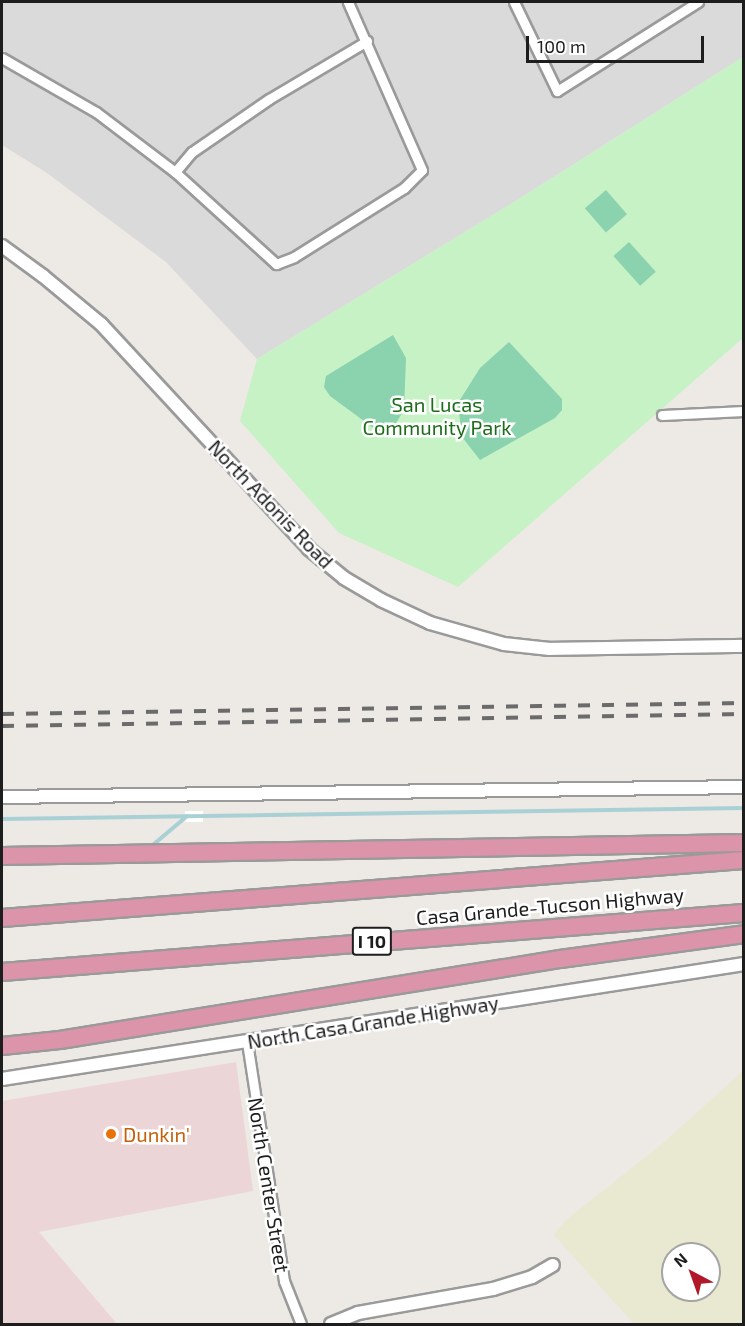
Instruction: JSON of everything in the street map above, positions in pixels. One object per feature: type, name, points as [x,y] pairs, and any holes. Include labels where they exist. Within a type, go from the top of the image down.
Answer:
[{"type":"highway","points":[[2,856],[744,843]]},
{"type":"highway","name":"Casa Grande-Tucson Highway","points":[[2,918],[744,860]]},
{"type":"highway","name":"Casa Grande-Tucson Highway","points":[[2,972],[744,913]]},
{"type":"highway","points":[[2,1046],[60,1040],[536,963],[744,934]]},
{"type":"street","points":[[2,58],[96,112],[175,172],[276,264],[294,257],[404,188],[422,170],[348,2]]},
{"type":"street","points":[[514,2],[557,91],[698,2]]},
{"type":"street","points":[[175,172],[192,152],[269,99],[367,41]]},
{"type":"street","name":"North Adonis Road","points":[[2,246],[101,324],[309,549],[344,578],[381,600],[430,623],[468,635],[538,648],[744,646]]},
{"type":"street","points":[[662,415],[744,411]]},
{"type":"street","points":[[2,797],[744,787]]},
{"type":"street","name":"North Casa Grande Highway","points":[[2,1079],[744,964]]},
{"type":"street","name":"North Center Street","points":[[247,1042],[284,1281],[301,1324]]},
{"type":"street","points":[[331,1324],[358,1313],[494,1289],[532,1277],[553,1265]]},
{"type":"shaded area","points":[[2,2],[743,2],[743,57],[519,199],[257,359],[166,262],[47,173],[2,145]]},
{"type":"shaded area","points":[[236,1062],[253,1191],[39,1232],[117,1324],[2,1324],[2,1101]]},
{"type":"green space","name":"San Lucas Community Park","points":[[743,57],[743,338],[458,587],[339,533],[240,421],[257,359],[519,199]]},
{"type":"green space","points":[[606,190],[627,214],[606,233],[585,208]]},
{"type":"green space","points":[[629,242],[656,272],[640,286],[613,256]]},
{"type":"green space","points":[[393,335],[406,358],[404,410],[387,438],[330,396],[324,387],[326,376]]},
{"type":"green space","points":[[509,342],[562,399],[562,410],[555,418],[480,460],[462,437],[458,403],[480,368]]},
{"type":"green space","points":[[743,1071],[743,1324],[634,1324],[554,1235],[565,1221],[662,1144]]},
{"type":"pier","points":[[185,811],[203,811],[203,822],[185,822]]},
{"type":"waterway","points":[[2,819],[744,808]]},
{"type":"waterway","points":[[154,844],[187,816]]},
{"type":"railway","points":[[2,714],[744,703]]},
{"type":"railway","points":[[2,726],[744,714]]},
{"type":"place","name":"Dunkin'","points":[[111,1134]]}]
